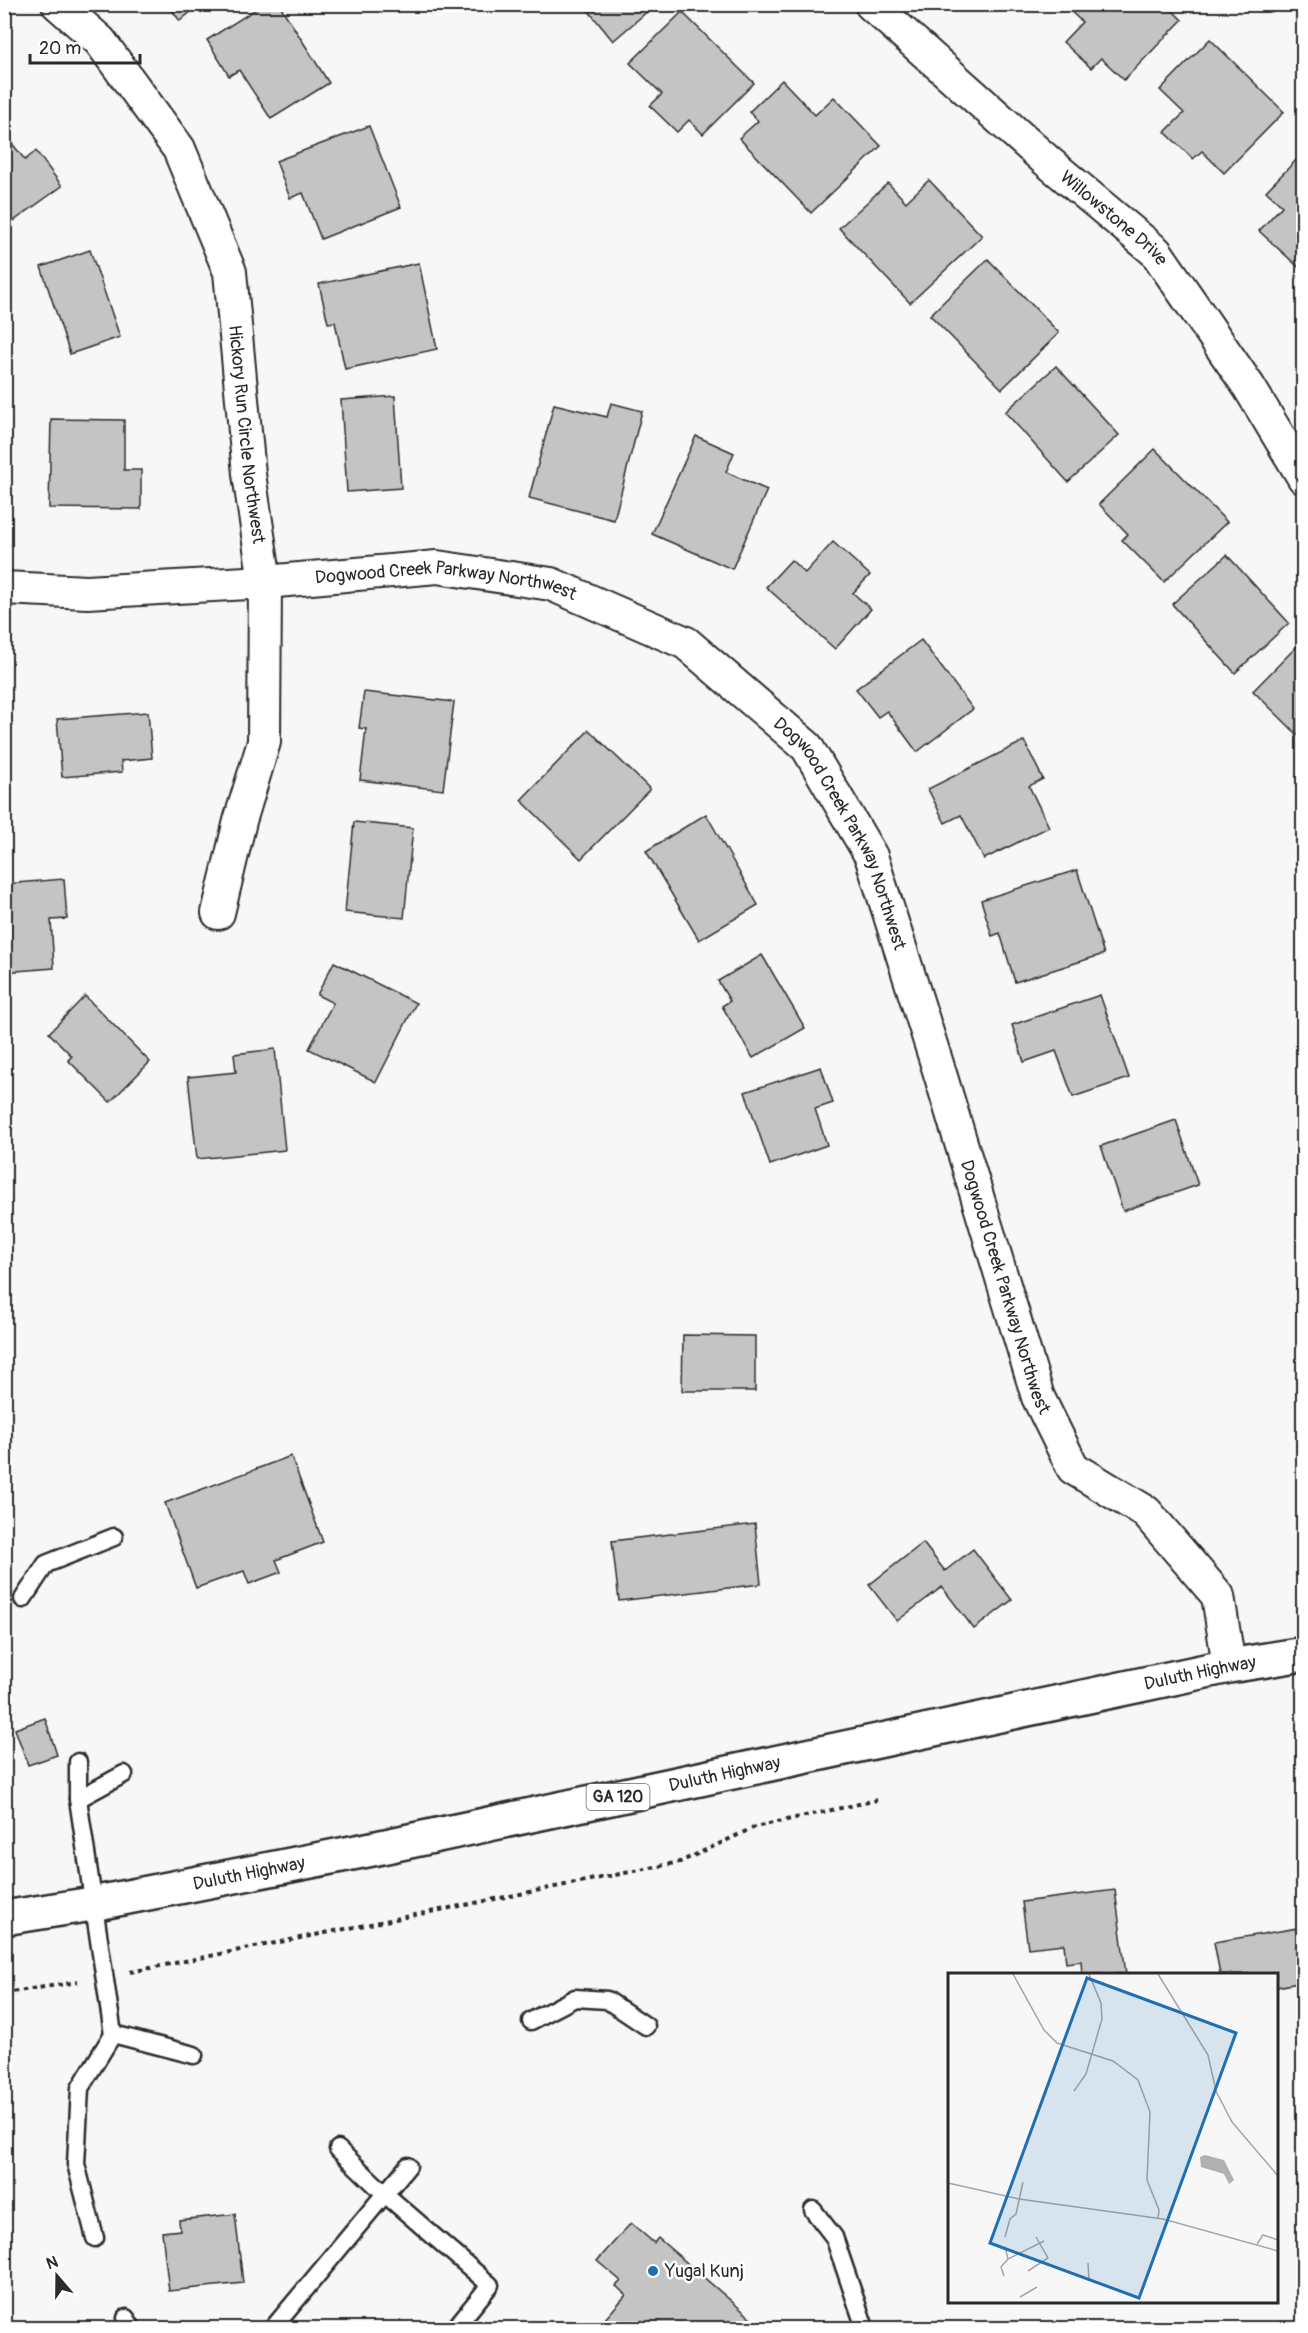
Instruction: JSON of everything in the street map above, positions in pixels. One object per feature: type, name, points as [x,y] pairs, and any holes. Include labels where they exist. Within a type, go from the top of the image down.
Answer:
[{"type":"main road","name":"Duluth Highway","points":[[4,1918],[92,1904],[406,1842],[1229,1666],[1304,1653]]},
{"type":"street","name":"Hickory Run Circle Northwest","points":[[58,4],[100,41],[179,149],[230,272],[249,474],[265,582],[264,742],[240,821],[218,913]]},
{"type":"street","name":"Willowstone Drive","points":[[872,4],[1047,161],[1156,252],[1249,387],[1304,478]]},
{"type":"street","name":"Dogwood Creek Parkway Northwest","points":[[4,588],[87,592],[265,582],[437,567],[551,584],[686,644],[807,747],[871,856],[1038,1397],[1073,1468],[1146,1512],[1218,1596],[1229,1666]]},
{"type":"lane","points":[[23,1599],[46,1564],[114,1537]]},
{"type":"lane","points":[[78,1762],[78,1799],[113,2034],[80,2088],[76,2164],[94,2238]]},
{"type":"lane","points":[[78,1799],[124,1774]]},
{"type":"lane","points":[[531,2021],[575,1998],[607,2000],[645,2026]]},
{"type":"lane","points":[[113,2034],[194,2055]]},
{"type":"lane","points":[[338,2149],[385,2194],[490,2285],[455,2328]]},
{"type":"lane","points":[[273,2328],[408,2166]]},
{"type":"lane","points":[[813,2210],[834,2237],[865,2328]]},
{"type":"path","points":[[4,1993],[105,1977],[680,1862],[755,1827],[877,1800]]},
{"type":"building","points":[[167,4],[200,4],[180,21]]},
{"type":"building","points":[[264,4],[279,4],[329,83],[271,119],[239,70],[229,76],[207,40]]},
{"type":"building","points":[[583,4],[656,4],[613,41]]},
{"type":"building","points":[[1063,4],[1166,4],[1182,20],[1124,80],[1101,58],[1091,68],[1063,42],[1082,22]]},
{"type":"building","points":[[682,12],[754,83],[703,134],[689,120],[677,132],[650,106],[662,94],[630,63]]},
{"type":"building","points":[[1210,39],[1284,112],[1224,173],[1202,151],[1193,159],[1165,132],[1184,113],[1160,90]]},
{"type":"building","points":[[782,80],[815,115],[834,97],[881,146],[811,213],[739,138],[758,121],[749,112]]},
{"type":"building","points":[[369,126],[401,207],[321,239],[303,193],[290,198],[276,161]]},
{"type":"building","points":[[4,133],[25,160],[36,151],[62,186],[4,228]]},
{"type":"building","points":[[1304,152],[1304,272],[1259,231],[1282,206],[1266,191]]},
{"type":"building","points":[[929,180],[982,236],[910,303],[839,228],[888,183],[906,202]]},
{"type":"building","points":[[90,250],[120,337],[70,354],[41,267]]},
{"type":"building","points":[[988,259],[1059,333],[1002,389],[930,315]]},
{"type":"building","points":[[419,263],[437,349],[345,369],[335,322],[328,323],[319,284]]},
{"type":"building","points":[[1056,366],[1119,435],[1068,482],[1005,412]]},
{"type":"building","points":[[395,396],[401,488],[347,492],[341,400]]},
{"type":"building","points":[[611,403],[642,411],[614,520],[529,498],[554,404],[607,417]]},
{"type":"building","points":[[51,419],[124,420],[124,470],[141,470],[141,509],[49,508]]},
{"type":"building","points":[[696,436],[734,453],[726,472],[767,490],[732,569],[652,534]]},
{"type":"building","points":[[1155,449],[1227,522],[1164,582],[1122,540],[1128,534],[1099,504]]},
{"type":"building","points":[[833,542],[870,575],[853,593],[871,609],[835,649],[766,587],[791,560],[805,573]]},
{"type":"building","points":[[1227,555],[1289,623],[1235,673],[1172,604]]},
{"type":"building","points":[[921,640],[973,709],[917,752],[887,711],[878,717],[856,689]]},
{"type":"building","points":[[1302,641],[1304,643],[1304,741],[1253,691]]},
{"type":"building","points":[[364,692],[454,702],[443,790],[360,780],[366,729],[359,728]]},
{"type":"building","points":[[148,712],[152,758],[121,761],[122,772],[62,777],[57,719]]},
{"type":"building","points":[[589,730],[650,789],[581,859],[521,800]]},
{"type":"building","points":[[1024,741],[1043,779],[1029,786],[1049,827],[984,859],[961,815],[945,823],[928,789]]},
{"type":"building","points":[[706,814],[758,905],[699,940],[646,851]]},
{"type":"building","points":[[354,822],[413,828],[404,918],[345,912]]},
{"type":"building","points":[[1077,870],[1104,954],[1015,982],[1000,933],[992,936],[981,900]]},
{"type":"building","points":[[64,879],[67,919],[51,920],[54,968],[4,972],[4,884]]},
{"type":"building","points":[[762,955],[805,1028],[753,1058],[722,1006],[730,1001],[718,981]]},
{"type":"building","points":[[334,962],[416,1003],[376,1082],[309,1049],[333,1003],[317,995]]},
{"type":"building","points":[[1100,995],[1129,1078],[1073,1097],[1056,1051],[1024,1062],[1012,1025]]},
{"type":"building","points":[[85,996],[150,1062],[110,1102],[68,1060],[72,1056],[49,1033]]},
{"type":"building","points":[[275,1049],[285,1150],[197,1159],[188,1077],[236,1072],[234,1054]]},
{"type":"building","points":[[821,1067],[833,1103],[815,1109],[827,1145],[770,1165],[745,1092]]},
{"type":"building","points":[[1176,1120],[1198,1185],[1123,1211],[1101,1146]]},
{"type":"building","points":[[683,1335],[755,1336],[755,1391],[682,1391]]},
{"type":"building","points":[[291,1456],[323,1542],[276,1560],[281,1572],[249,1584],[244,1571],[196,1588],[165,1503]]},
{"type":"building","points":[[755,1524],[761,1584],[619,1601],[612,1541]]},
{"type":"building","points":[[923,1543],[945,1571],[973,1549],[1012,1600],[974,1629],[942,1587],[897,1621],[869,1585]]},
{"type":"building","points":[[45,1718],[57,1755],[28,1765],[15,1729]]},
{"type":"building","points":[[1115,1890],[1126,1973],[1082,1973],[1081,1961],[1066,1963],[1064,1944],[1028,1948],[1022,1902]]},
{"type":"building","points":[[1304,1927],[1304,1982],[1278,1987],[1278,1973],[1220,1973],[1214,1942]]},
{"type":"building","points":[[235,2214],[243,2283],[169,2291],[162,2232],[180,2230],[179,2220]]},
{"type":"building","name":"Yugal Kunj","points":[[631,2223],[654,2243],[658,2238],[751,2318],[742,2328],[597,2328],[626,2295],[616,2286],[621,2281],[597,2261]]},
{"type":"place","name":"Yugal Kunj","points":[[653,2271]]}]
